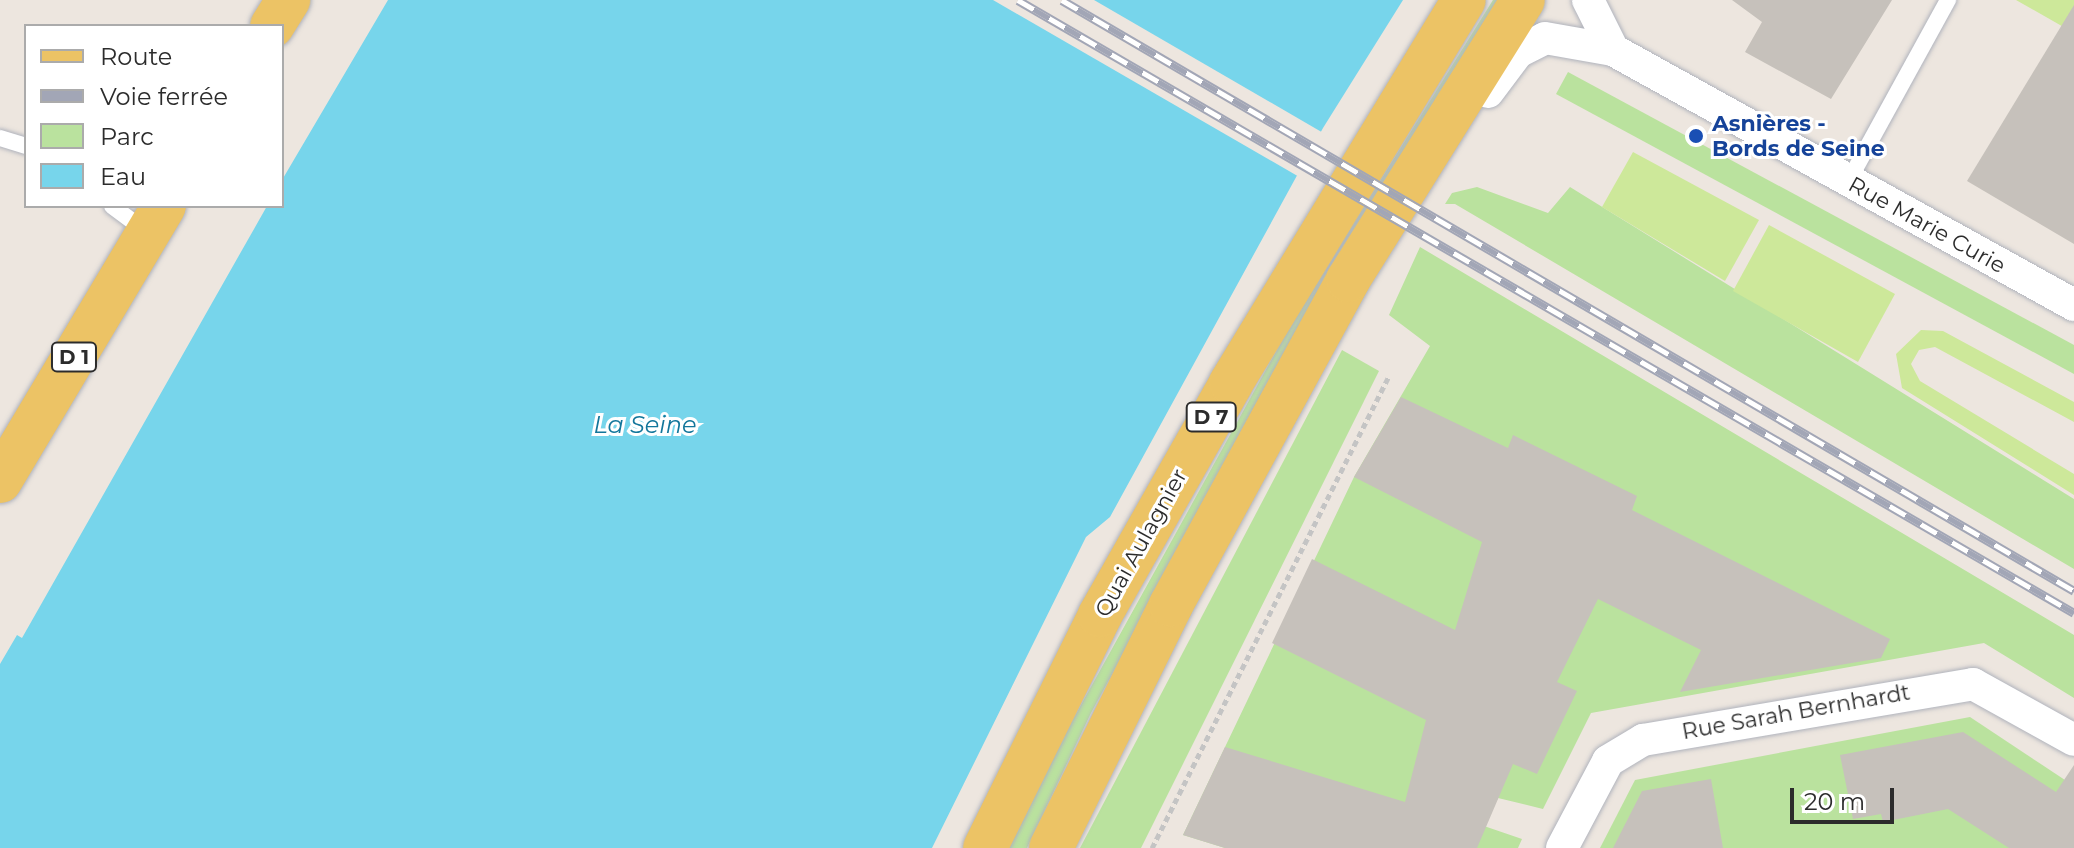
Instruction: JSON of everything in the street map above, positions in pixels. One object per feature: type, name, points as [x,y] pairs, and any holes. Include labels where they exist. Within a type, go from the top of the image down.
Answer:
[{"type":"main road","points":[[273,24],[288,0]]},
{"type":"main road","name":"Quai Aulagnier","points":[[985,848],[1100,615],[1231,383],[1464,0]]},
{"type":"main road","name":"D 7","points":[[1051,848],[1171,605],[1402,194],[1523,0]]},
{"type":"main road","name":"D 1","points":[[0,455],[156,220]]},
{"type":"main road","name":"D 1","points":[[0,481],[156,220]]},
{"type":"street","points":[[1588,0],[1613,50]]},
{"type":"street","name":"Rue Marie Curie","points":[[1402,194],[1464,129],[1518,52],[1556,38],[1613,50],[2074,305]]},
{"type":"street","name":"Rue Sarah Bernhardt","points":[[1562,848],[1608,761],[1643,740],[1973,684],[2074,740]]},
{"type":"lane","points":[[1848,182],[1948,0]]},
{"type":"lane","points":[[0,125],[13,141]]},
{"type":"lane","points":[[118,208],[156,220]]},
{"type":"path","points":[[1152,848],[1389,376]]},
{"type":"green space","points":[[1493,0],[1503,0],[1299,331],[1091,713],[1027,848],[1002,848],[1294,319]]},
{"type":"green space","points":[[2016,0],[2074,0],[2074,33]]},
{"type":"green space","points":[[1568,72],[2074,345],[2074,374],[1556,94]]},
{"type":"green space","points":[[1633,152],[1759,220],[1725,281],[1602,207]]},
{"type":"green space","points":[[1477,187],[1548,213],[1570,187],[2074,499],[2074,569],[1455,204],[1445,204],[1452,193]]},
{"type":"green space","points":[[1769,225],[1895,294],[1858,362],[1733,291]]},
{"type":"green space","points":[[1420,247],[2074,635],[2074,698],[1984,643],[1591,713],[1543,809],[1498,798],[1484,826],[1522,839],[1518,848],[1225,848],[1183,835],[1354,477],[1430,346],[1389,315]]},
{"type":"green space","points":[[1921,330],[1943,331],[2074,402],[2074,422],[1935,347],[1919,350],[1911,364],[1920,381],[2074,474],[2074,495],[1902,388],[1896,354]]},
{"type":"green space","points":[[1342,350],[1379,371],[1141,848],[1080,848]]},
{"type":"green space","points":[[1970,717],[2074,786],[2074,848],[1600,848],[1635,780]]},
{"type":"water","name":"La Seine","points":[[388,0],[1403,0],[1323,128],[1110,517],[1086,537],[932,848],[0,848],[0,664],[17,635],[22,638],[266,208],[284,208],[284,177]]},
{"type":"pier","points":[[993,0],[1094,0],[1325,134],[1301,178]]},
{"type":"building","points":[[1732,0],[1892,0],[1831,99],[1745,52],[1762,22]]},
{"type":"building","points":[[2074,5],[2074,244],[1967,181]]},
{"type":"building","points":[[1401,397],[1508,448],[1513,435],[1637,496],[1632,510],[1890,639],[1881,658],[1680,692],[1701,650],[1598,599],[1557,682],[1577,691],[1537,774],[1513,764],[1477,848],[1225,848],[1183,835],[1225,747],[1405,802],[1426,720],[1272,643],[1312,559],[1455,630],[1482,542],[1354,477]]},
{"type":"building","points":[[1963,732],[2056,792],[2074,765],[2074,848],[2009,848],[1948,809],[1883,822],[1881,814],[1853,819],[1840,755]]},
{"type":"building","points":[[1711,779],[1723,848],[1613,848],[1642,791]]},
{"type":"railway","points":[[1018,0],[2074,613]]},
{"type":"railway","points":[[1062,0],[2074,591]]},
{"type":"place","name":"Asnières - Bords de Seine","points":[[1696,136]]}]
